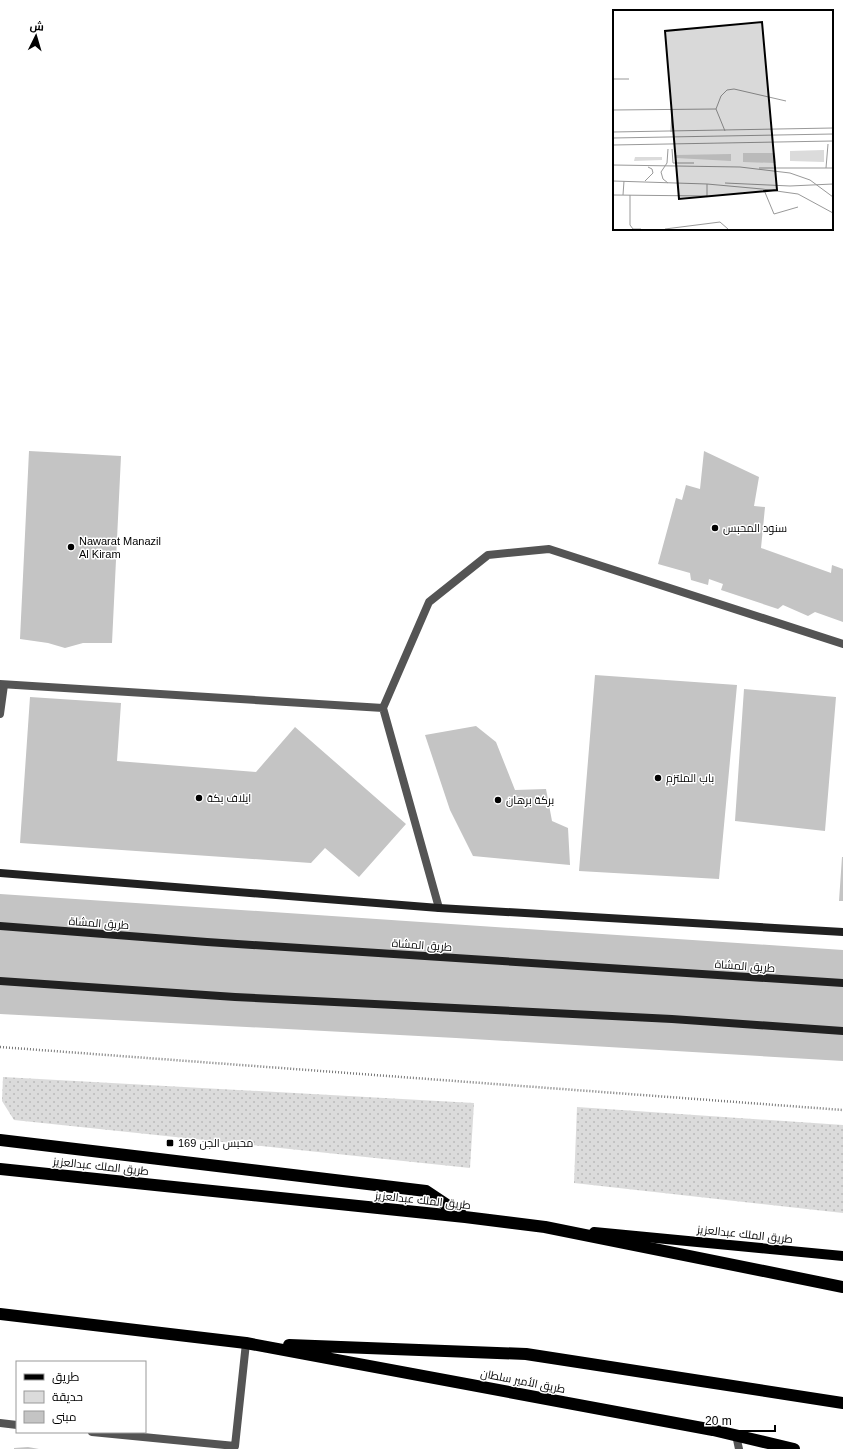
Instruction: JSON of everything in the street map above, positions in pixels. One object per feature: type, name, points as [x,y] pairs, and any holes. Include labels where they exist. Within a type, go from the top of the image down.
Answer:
[{"type":"highway","points":[[0,1140],[426,1191],[465,1217]]},
{"type":"highway","name":"طريق الملك عبدالعزيز","points":[[0,1169],[465,1217],[545,1227]]},
{"type":"highway","points":[[545,1227],[843,1287]]},
{"type":"highway","points":[[0,1314],[246,1343],[526,1354],[843,1403]]},
{"type":"highway","name":"طريق الأمير سلطان","points":[[246,1343],[705,1428],[794,1449]]},
{"type":"main road","points":[[0,873],[439,908],[843,932]]},
{"type":"main road","name":"طريق المشاة","points":[[0,926],[215,942],[843,983]]},
{"type":"main road","points":[[0,981],[235,997],[672,1019],[843,1031]]},
{"type":"main road","name":"طريق الملك عبدالعزيز","points":[[545,1227],[843,1256]]},
{"type":"street","points":[[439,908],[383,708],[430,602],[488,555],[549,549],[843,644]]},
{"type":"street","points":[[0,714],[2,685],[383,708]]},
{"type":"street","points":[[102,1433],[235,1446],[246,1343]]},
{"type":"street","points":[[0,1423],[16,1425]]},
{"type":"street","points":[[736,1435],[739,1449]]},
{"type":"path","points":[[0,1047],[843,1110]]},
{"type":"green space","points":[[3,1077],[474,1103],[470,1168],[14,1120],[2,1101]]},
{"type":"green space","points":[[577,1107],[843,1125],[843,1213],[574,1183]]},
{"type":"building","name":"Nawarat Manazil Al Kiram","points":[[29,451],[121,456],[112,643],[83,643],[65,648],[48,643],[20,639]]},
{"type":"building","name":"سنود المحبس","points":[[704,451],[759,477],[754,506],[765,507],[761,548],[831,573],[832,565],[843,569],[843,622],[815,612],[808,616],[783,605],[778,609],[721,590],[723,584],[709,579],[708,585],[691,580],[690,573],[658,564],[676,498],[682,500],[686,485],[700,489]]},
{"type":"building","name":"باب الملتزم","points":[[595,675],[737,685],[719,879],[579,871]]},
{"type":"building","points":[[744,689],[836,697],[825,831],[735,821]]},
{"type":"building","name":"ايلاف بكة","points":[[30,697],[121,703],[117,761],[256,772],[295,727],[406,824],[359,877],[325,848],[311,863],[20,843]]},
{"type":"building","name":"بركة برهان","points":[[476,726],[496,742],[515,790],[546,789],[552,821],[568,828],[570,865],[473,856],[450,810],[425,735]]},
{"type":"building","points":[[842,857],[843,901],[839,901]]},
{"type":"building","points":[[0,894],[843,950],[843,1061],[456,1038],[0,1014]]},
{"type":"building","points":[[28,1447],[39,1449],[14,1449],[14,1448]]},
{"type":"place","name":"سنود المحبس","points":[[715,528]]},
{"type":"place","name":"Nawarat Manazil Al Kiram","points":[[71,547]]},
{"type":"place","name":"باب الملتزم","points":[[658,778]]},
{"type":"place","name":"ايلاف بكة","points":[[199,798]]},
{"type":"place","name":"بركة برهان","points":[[498,800]]},
{"type":"place","name":"محبس الجن 169","points":[[170,1143]]}]
